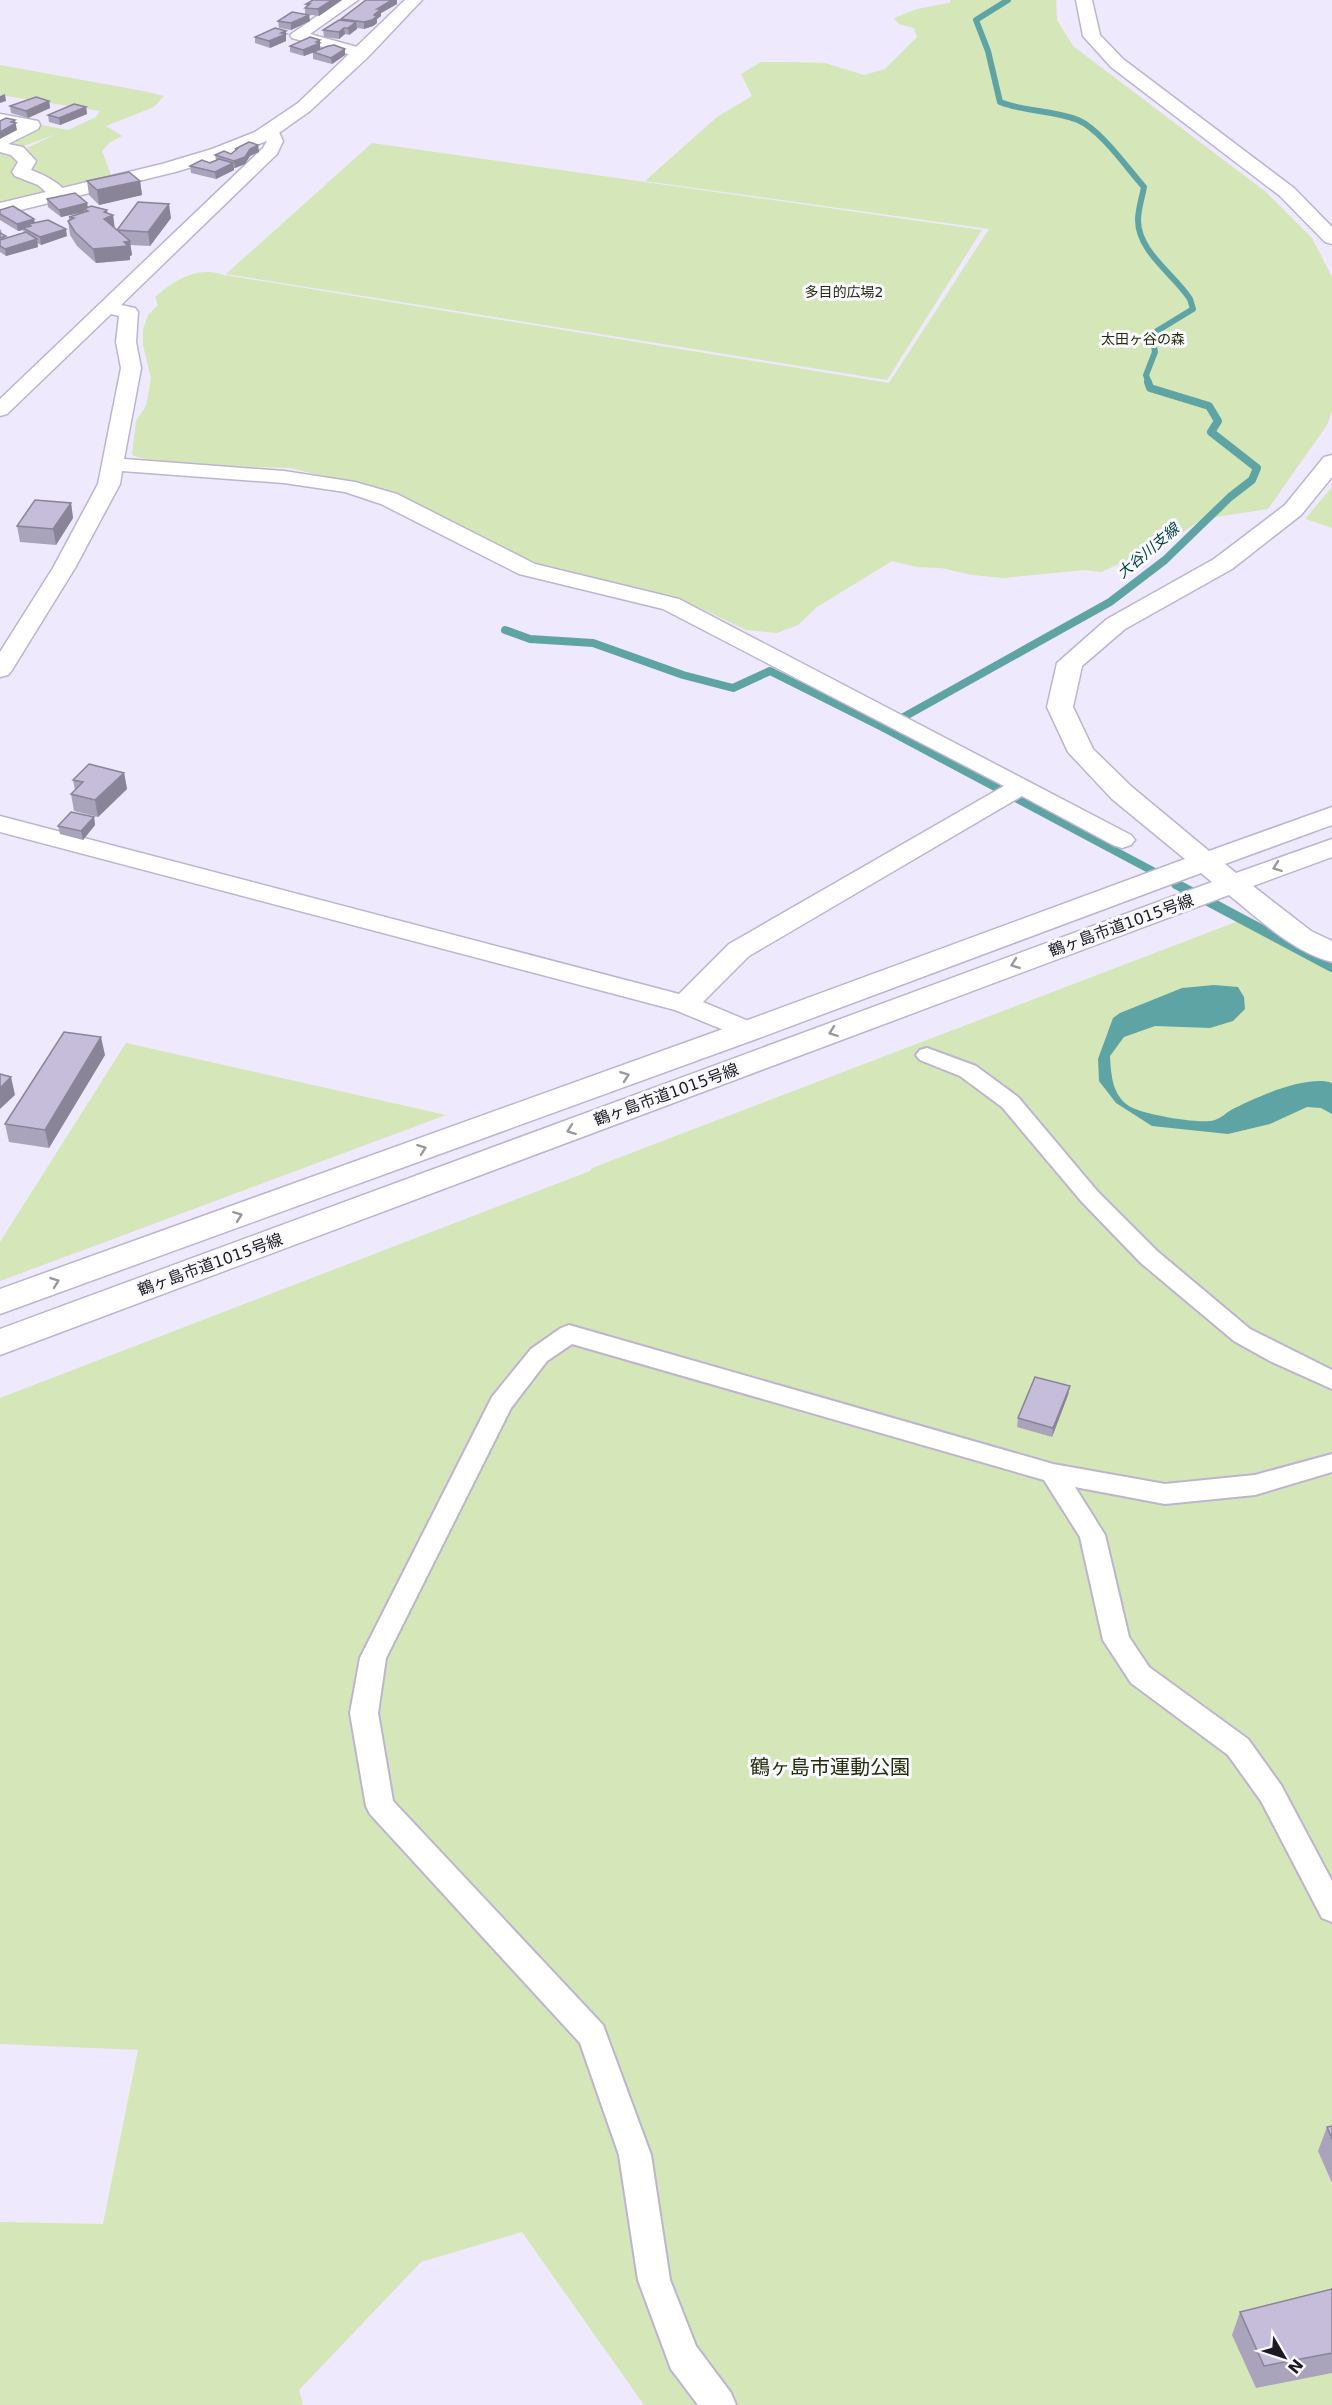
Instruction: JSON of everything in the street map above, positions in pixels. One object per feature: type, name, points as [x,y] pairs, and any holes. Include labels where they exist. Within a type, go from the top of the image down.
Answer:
[{"type":"street","points":[[350,0],[298,35],[362,53]]},
{"type":"street","points":[[1084,0],[1092,36],[1117,63],[1287,192],[1332,238]]},
{"type":"street","points":[[0,209],[199,159],[271,132],[304,107],[362,53],[406,2]]},
{"type":"street","points":[[0,119],[32,125],[0,141]]},
{"type":"street","points":[[0,410],[271,150],[275,141],[271,132]]},
{"type":"street","points":[[0,147],[17,151],[27,161],[21,172],[44,181],[60,195]]},
{"type":"street","points":[[0,670],[64,568],[109,484],[131,368],[126,342],[128,312],[108,307]]},
{"type":"street","points":[[1332,462],[1293,510],[1223,564],[1116,624],[1070,663],[1060,707],[1081,752],[1122,793],[1232,884],[1301,937],[1332,953]]},
{"type":"street","points":[[113,464],[284,477],[348,486],[389,499],[527,569],[671,604],[1122,840]]},
{"type":"street","points":[[685,1004],[739,950],[1022,786]]},
{"type":"street","name":"鶴ヶ島市道1015号線","points":[[0,1302],[748,1031],[1332,815]]},
{"type":"street","points":[[0,824],[685,1004],[748,1031]]},
{"type":"street","name":"鶴ヶ島市道1015号線","points":[[0,1342],[1332,847]]},
{"type":"street","points":[[927,1055],[968,1071],[1010,1102],[1090,1197],[1149,1257],[1242,1335],[1332,1380]]},
{"type":"street","points":[[719,2405],[683,2357],[654,2280],[635,2155],[592,2035],[380,1806],[364,1713],[373,1658],[501,1403],[539,1355],[569,1334],[1053,1473],[1165,1494],[1255,1485],[1332,1463]]},
{"type":"street","points":[[1053,1473],[1092,1535],[1116,1640],[1140,1675],[1238,1747],[1271,1793],[1332,1909]]},
{"type":"green space","name":"太田ヶ谷の森","points":[[951,0],[1056,0],[1057,20],[1073,46],[1266,192],[1312,238],[1332,277],[1332,411],[1327,425],[1268,509],[1202,519],[1172,540],[1101,572],[1084,570],[1004,578],[972,575],[941,568],[917,567],[892,561],[817,607],[798,625],[777,633],[746,630],[700,608],[654,594],[537,569],[365,486],[290,468],[194,465],[152,461],[132,455],[136,421],[146,406],[151,378],[143,345],[143,330],[148,315],[158,305],[155,297],[187,276],[205,272],[889,383],[989,229],[645,181],[717,117],[752,96],[741,74],[761,62],[825,63],[864,75],[885,69],[917,37],[914,28],[899,24],[894,18],[917,9],[949,3]]},
{"type":"green space","points":[[0,65],[164,96],[154,107],[106,126],[122,136],[109,143],[102,151],[111,175],[62,188],[33,173],[31,167],[36,161],[25,149],[56,134],[21,147],[5,143],[41,125],[68,130],[96,117],[100,111],[0,95]]},
{"type":"green space","name":"多目的広場2","points":[[372,143],[982,230],[887,380],[226,274]]},
{"type":"green space","points":[[0,152],[17,159],[14,173],[40,185],[44,192],[0,203]]},
{"type":"green space","points":[[1332,487],[1332,528],[1306,519],[1306,518]]},
{"type":"green space","name":"鶴ヶ島市運動公園","points":[[1249,917],[1332,962],[1332,2405],[644,2405],[522,2232],[421,2262],[299,2390],[303,2405],[0,2405],[0,2222],[103,2224],[138,2050],[0,2044],[0,1398],[590,1171],[592,1168]]},
{"type":"green space","points":[[126,1043],[446,1115],[0,1281],[0,1242]]},
{"type":"shaded area","points":[[1214,985],[1238,987],[1244,997],[1245,1009],[1233,1021],[1210,1028],[1155,1026],[1124,1037],[1110,1056],[1114,1084],[1123,1101],[1135,1109],[1158,1115],[1208,1121],[1217,1119],[1266,1094],[1295,1084],[1321,1081],[1332,1083],[1332,1114],[1321,1108],[1307,1107],[1270,1124],[1228,1134],[1152,1126],[1116,1103],[1099,1081],[1098,1059],[1113,1018],[1182,988]]},
{"type":"building","points":[[313,0],[332,0],[318,9],[305,8],[310,4],[306,4]]},
{"type":"building","points":[[366,0],[392,0],[377,9],[381,9],[372,20],[364,22],[341,19]]},
{"type":"building","points":[[292,12],[309,15],[291,23],[278,21]]},
{"type":"building","points":[[339,20],[356,22],[339,32],[323,30]]},
{"type":"building","points":[[275,28],[286,31],[281,33],[286,34],[269,41],[255,37]]},
{"type":"building","points":[[310,37],[320,40],[316,42],[320,43],[303,50],[290,46]]},
{"type":"building","points":[[334,45],[345,49],[331,58],[313,52],[328,46]]},
{"type":"building","points":[[36,97],[49,101],[26,111],[10,106]]},
{"type":"building","points":[[74,104],[86,107],[59,118],[48,115]]},
{"type":"building","points":[[6,118],[15,120],[11,122],[16,123],[0,132],[0,121]]},
{"type":"building","points":[[249,142],[258,145],[250,149],[245,157],[234,161],[215,155],[224,151],[231,154],[237,149],[235,149]]},
{"type":"building","points":[[219,159],[233,163],[215,172],[190,166],[202,160],[210,163]]},
{"type":"building","points":[[129,172],[140,181],[97,190],[87,181]]},
{"type":"building","points":[[75,193],[87,203],[59,210],[47,199]]},
{"type":"building","points":[[138,202],[169,204],[148,232],[117,230]]},
{"type":"building","points":[[13,206],[34,219],[17,224],[0,214],[0,210]]},
{"type":"building","points":[[91,206],[107,210],[104,212],[113,215],[104,219],[130,241],[124,242],[128,246],[93,249],[75,232],[68,221],[74,218],[69,217],[88,211],[84,209]]},
{"type":"building","points":[[48,220],[66,229],[40,237],[23,228],[31,226],[29,224]]},
{"type":"building","points":[[26,232],[37,239],[5,249],[0,246],[0,240]]},
{"type":"building","points":[[35,500],[71,503],[53,529],[17,526]]},
{"type":"building","points":[[89,764],[124,773],[95,800],[71,794],[83,782],[73,780]]},
{"type":"building","points":[[71,812],[94,817],[81,831],[58,826]]},
{"type":"building","points":[[64,1032],[101,1037],[45,1130],[5,1124]]},
{"type":"building","points":[[0,1074],[11,1077],[0,1088]]},
{"type":"building","points":[[1035,1377],[1070,1386],[1053,1428],[1018,1418]]},
{"type":"building","points":[[1332,2126],[1332,2139],[1327,2127]]},
{"type":"building","points":[[1332,2289],[1332,2353],[1264,2366],[1240,2312]]},
{"type":"waterway","name":"大谷川支線","points":[[1008,0],[976,20],[988,51],[1000,102],[1078,120],[1105,141],[1144,187],[1138,220],[1144,242],[1150,253],[1190,299],[1193,309],[1157,331],[1153,341],[1155,352],[1146,375],[1149,384]]},
{"type":"waterway","name":"大谷川支線","points":[[884,728],[1110,602],[1165,560],[1230,497],[1252,480],[1257,468],[1211,432],[1218,421],[1209,406],[1150,388],[1148,382]]},
{"type":"waterway","points":[[505,630],[530,639],[593,643],[683,675],[733,688],[770,671],[884,728]]},
{"type":"waterway","name":"大谷川支線","points":[[884,728],[1179,885]]},
{"type":"waterway","name":"大谷川支線","points":[[1176,884],[1332,967]]}]
